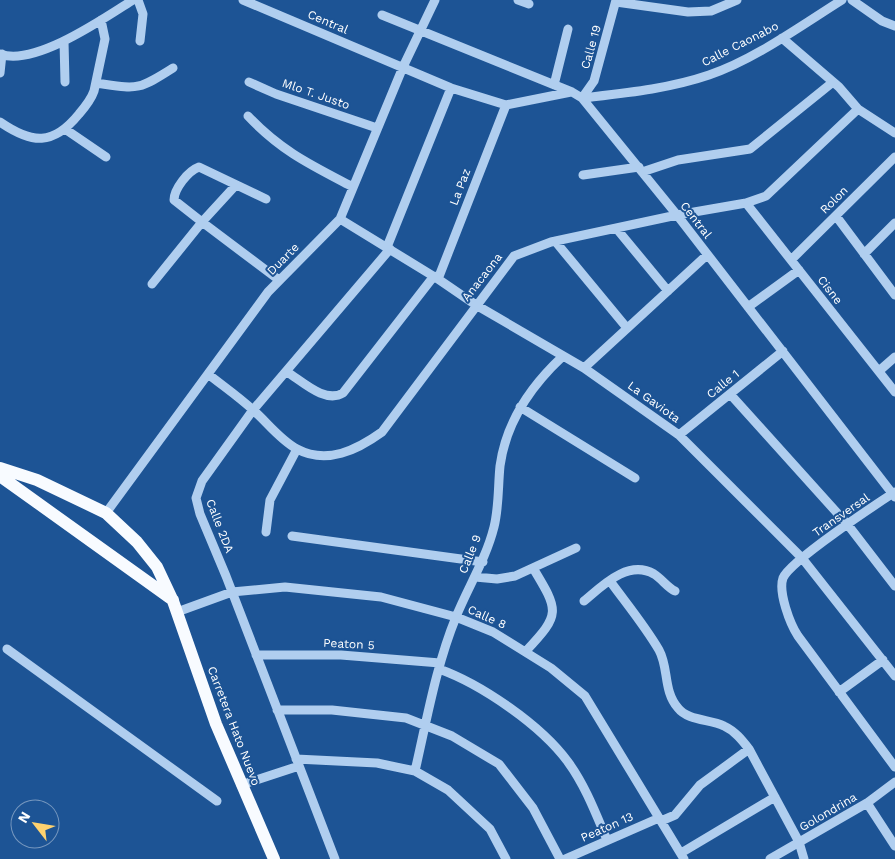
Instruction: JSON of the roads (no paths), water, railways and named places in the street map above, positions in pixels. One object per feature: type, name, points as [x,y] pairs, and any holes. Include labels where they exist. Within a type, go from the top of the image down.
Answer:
[{"type":"main road","name":"Carretera Hato Nuevo","points":[[0,468],[37,480],[106,513],[132,536],[157,567],[175,606],[216,724],[274,859]]},
{"type":"main road","points":[[0,476],[175,606]]},
{"type":"street","points":[[0,73],[1,54],[21,57],[64,41],[133,0]]},
{"type":"street","points":[[138,0],[143,14],[140,41]]},
{"type":"street","name":"Central","points":[[243,0],[450,88],[506,105]]},
{"type":"street","name":"Duarte","points":[[106,513],[279,280],[340,219],[403,67],[435,0]]},
{"type":"street","points":[[518,0],[529,4]]},
{"type":"street","points":[[616,1],[688,12],[711,11],[737,0]]},
{"type":"street","name":"Calle Caonabo","points":[[582,98],[649,90],[711,75],[782,38],[842,0]]},
{"type":"street","points":[[852,0],[882,21],[895,26]]},
{"type":"street","name":"Calle 19","points":[[582,98],[594,81],[616,1]]},
{"type":"street","name":"Central","points":[[382,15],[572,92],[582,98],[677,214],[782,352],[894,494]]},
{"type":"street","points":[[0,122],[16,132],[43,138],[54,136],[65,129],[92,97],[105,39],[101,20]]},
{"type":"street","points":[[554,85],[568,29]]},
{"type":"street","points":[[782,38],[833,82],[858,109],[895,133]]},
{"type":"street","points":[[64,41],[65,82]]},
{"type":"street","points":[[96,83],[132,89],[140,88],[173,68]]},
{"type":"street","name":"Mlo T. Justo","points":[[249,82],[276,94],[377,128]]},
{"type":"street","points":[[582,175],[640,169],[678,160],[750,149],[833,82]]},
{"type":"street","name":"Calle 2DA","points":[[335,859],[200,514],[196,498],[202,481],[253,410],[287,372],[388,248],[450,88]]},
{"type":"street","points":[[506,105],[572,92]]},
{"type":"street","name":"La Paz","points":[[287,372],[325,396],[337,396],[343,393],[436,277],[506,105]]},
{"type":"street","name":"Anacaona","points":[[208,374],[297,449],[318,456],[337,456],[360,447],[382,432],[514,256],[555,241],[677,214],[746,203],[766,196],[858,109]]},
{"type":"street","points":[[248,116],[268,137],[288,152],[353,187]]},
{"type":"street","points":[[65,129],[106,157]]},
{"type":"street","name":"Rolon","points":[[791,260],[895,157]]},
{"type":"street","points":[[266,199],[235,186],[202,167],[193,170],[178,188],[174,200],[279,280]]},
{"type":"street","points":[[152,284],[202,222],[235,186]]},
{"type":"street","name":"Cisne","points":[[746,203],[895,392]]},
{"type":"street","points":[[836,216],[894,290]]},
{"type":"street","name":"La Gaviota","points":[[340,219],[436,277],[476,305],[562,357],[584,368],[679,435],[802,558],[895,676]]},
{"type":"street","points":[[864,254],[895,223]]},
{"type":"street","points":[[616,228],[668,291]]},
{"type":"street","points":[[555,241],[627,328]]},
{"type":"street","points":[[584,368],[707,255]]},
{"type":"street","points":[[748,307],[799,270]]},
{"type":"street","name":"Calle 1","points":[[679,435],[782,352]]},
{"type":"street","name":"Calle 9","points":[[415,771],[439,666],[456,617],[482,562],[494,526],[504,448],[520,407],[540,378],[562,357]]},
{"type":"street","points":[[879,371],[895,357]]},
{"type":"street","points":[[730,394],[848,525],[895,586]]},
{"type":"street","points":[[520,407],[635,478]]},
{"type":"street","points":[[266,532],[270,500],[297,449]]},
{"type":"street","name":"Transversal","points":[[839,692],[798,636],[789,617],[782,580],[802,558],[894,494]]},
{"type":"street","points":[[292,536],[482,562]]},
{"type":"street","points":[[475,577],[510,578],[576,548]]},
{"type":"street","points":[[526,651],[545,631],[553,617],[550,597],[533,568]]},
{"type":"street","points":[[584,601],[625,572],[639,570],[654,574],[675,592]]},
{"type":"street","points":[[610,581],[660,651],[667,688],[678,708],[692,717],[723,725],[733,730],[749,749],[799,842],[804,859]]},
{"type":"street","name":"Calle 8","points":[[175,606],[232,592],[286,587],[381,597],[456,617],[493,632],[551,668],[585,696],[682,856]]},
{"type":"street","points":[[7,649],[217,801]]},
{"type":"street","name":"Peaton 5","points":[[256,655],[340,656],[439,666],[463,678],[509,708],[554,746],[568,762],[608,840]]},
{"type":"street","points":[[883,660],[839,692],[895,767]]},
{"type":"street","points":[[278,710],[332,710],[406,718],[452,736],[499,764],[533,808],[560,859]]},
{"type":"street","name":"Peaton 13","points":[[565,859],[660,819],[675,815],[700,785],[749,749]]},
{"type":"street","points":[[241,785],[298,762],[377,763],[415,771],[448,790],[490,829],[506,859]]},
{"type":"street","name":"Golondrina","points":[[770,859],[867,804],[895,782]]},
{"type":"street","points":[[682,856],[775,797]]},
{"type":"street","points":[[867,804],[895,846]]}]
